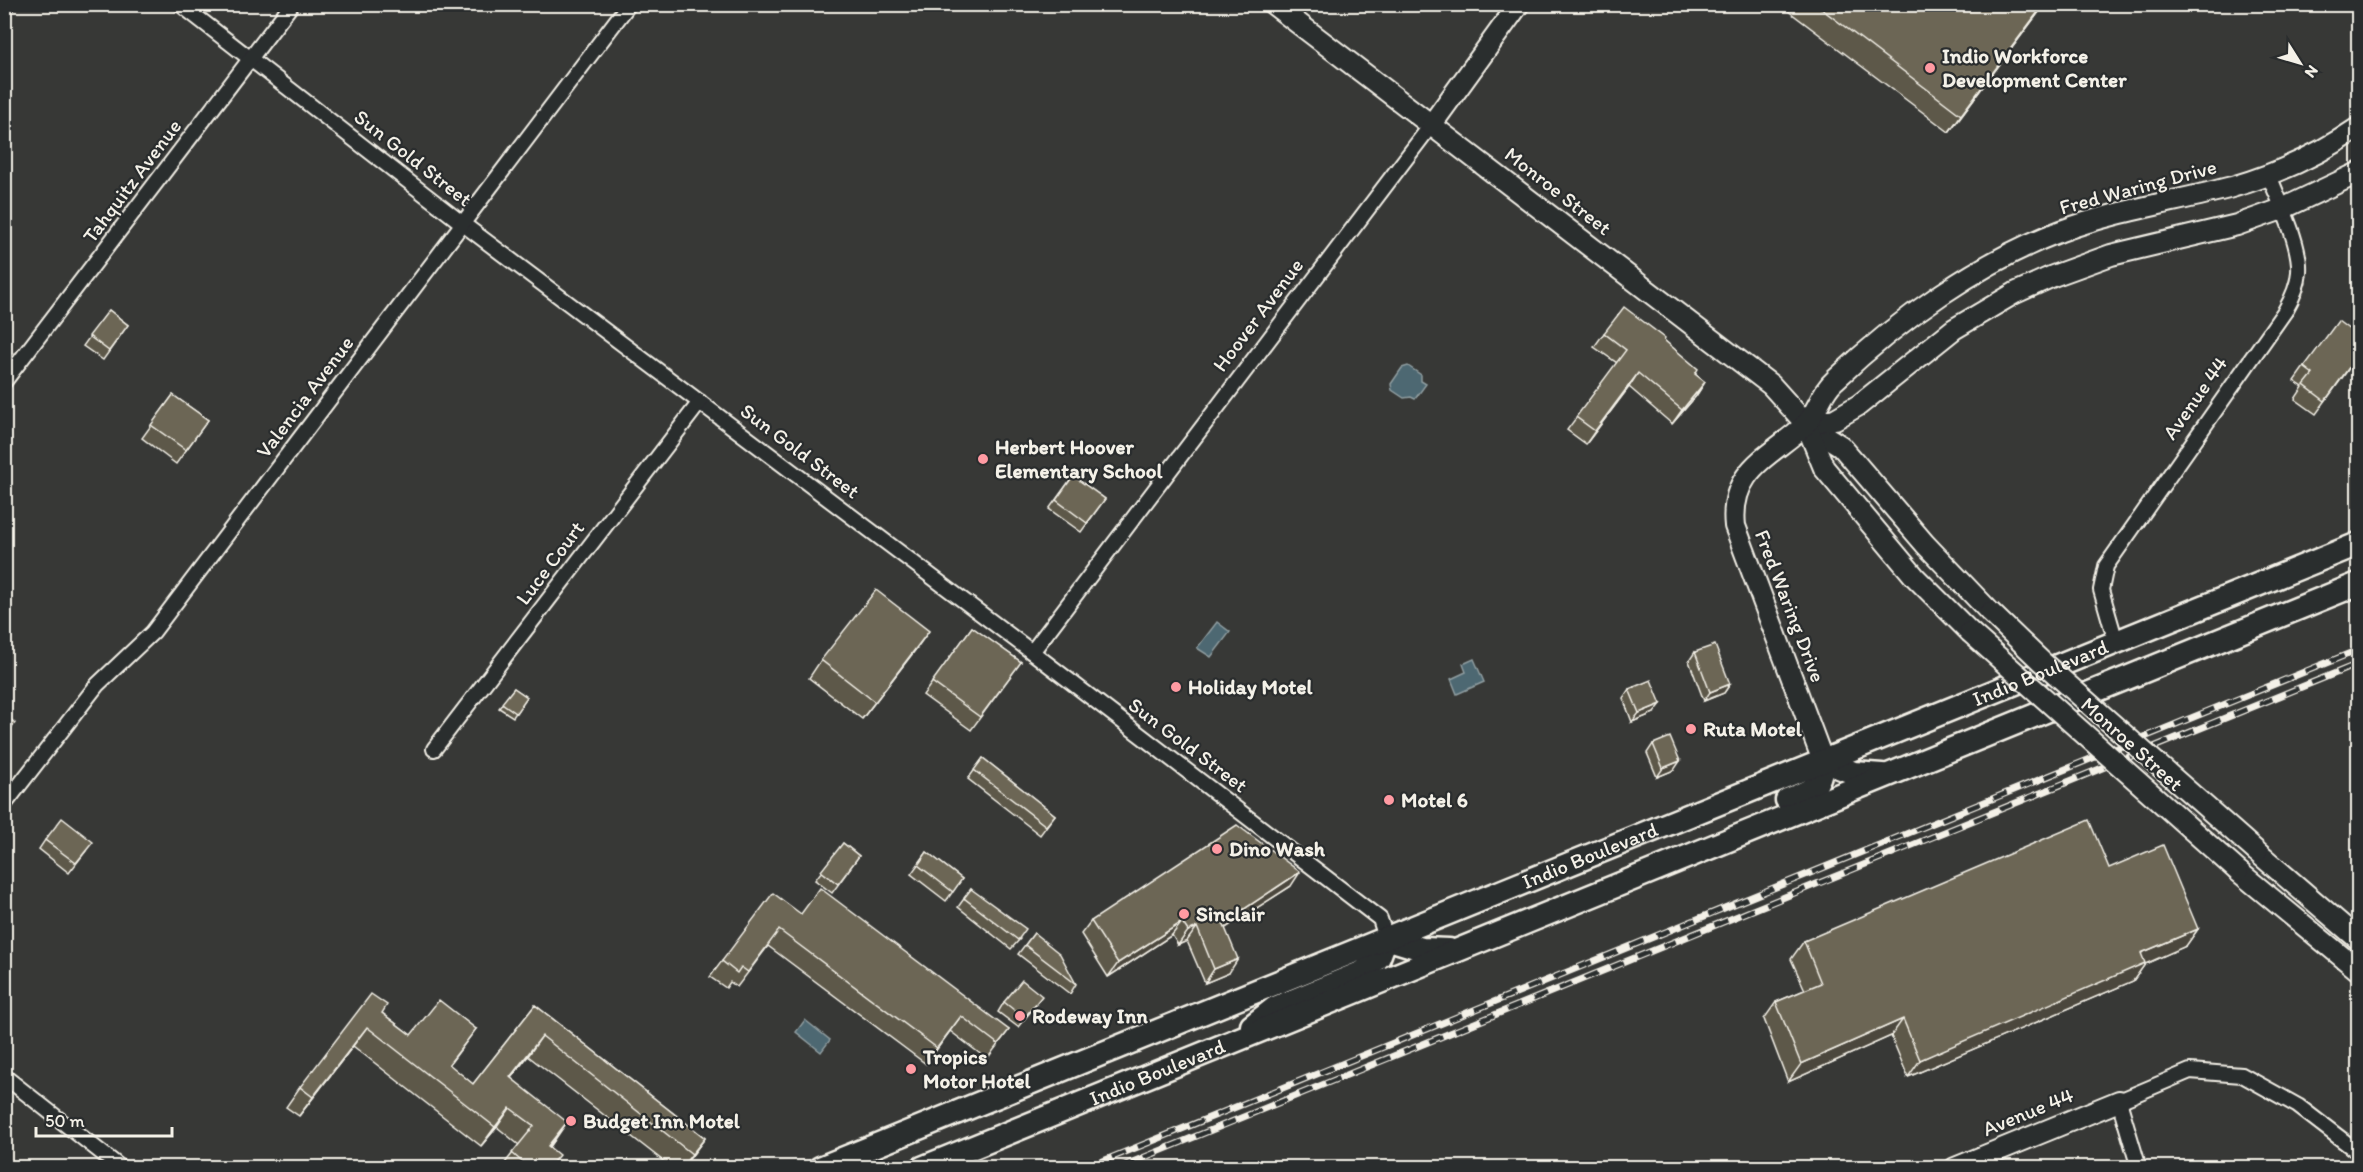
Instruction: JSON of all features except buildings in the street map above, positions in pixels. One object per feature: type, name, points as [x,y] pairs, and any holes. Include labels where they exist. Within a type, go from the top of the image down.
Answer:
[{"type":"main road","name":"Monroe Street","points":[[1273,4],[1772,386],[1806,423],[1842,446],[1925,544],[2042,662],[2358,939]]},
{"type":"main road","name":"Hoover Avenue","points":[[1432,124],[1519,4]]},
{"type":"main road","name":"Fred Waring Drive","points":[[1823,761],[1739,543],[1733,508],[1739,489],[1749,471],[1772,449],[1806,423],[1833,381],[1908,320],[2003,258],[2060,232],[2107,216],[2233,186],[2269,175],[2318,152],[2358,128]]},
{"type":"main road","name":"Fred Waring Drive","points":[[1806,423],[1835,419],[1858,405],[1954,329],[2034,284],[2110,255],[2204,234],[2282,210],[2358,173]]},
{"type":"main road","name":"Monroe Street","points":[[1806,423],[1824,468],[1915,577],[1970,632],[2238,871],[2358,970]]},
{"type":"main road","name":"Indio Boulevard","points":[[820,1167],[2358,544]]},
{"type":"main road","name":"Indio Boulevard","points":[[922,1167],[2358,584]]},
{"type":"main road","points":[[1887,776],[1874,766],[1876,757],[1956,723],[1999,690]]},
{"type":"main road","points":[[1659,868],[1698,837],[1811,791],[1821,778],[1823,761],[1854,773],[1887,776]]},
{"type":"main road","points":[[1230,1043],[1275,1008],[1363,972],[1379,957],[1386,938],[1422,949],[1458,950]]},
{"type":"main road","name":"Avenue 44","points":[[1954,1167],[2119,1101]]},
{"type":"street","name":"Sun Gold Street","points":[[180,4],[463,224],[1032,652],[1380,919],[1386,938]]},
{"type":"street","name":"Tahquitz Avenue","points":[[4,382],[292,4]]},
{"type":"street","name":"Valencia Avenue","points":[[4,805],[98,685],[153,632],[629,4]]},
{"type":"street","name":"Hoover Avenue","points":[[1032,652],[1432,124]]},
{"type":"street","name":"Avenue 44","points":[[2116,642],[2101,590],[2106,566],[2285,311],[2295,292],[2299,272],[2298,253],[2269,175]]},
{"type":"street","name":"Luce Court","points":[[434,749],[700,402]]},
{"type":"street","points":[[2139,1167],[2119,1101],[2190,1071],[2242,1075],[2298,1106],[2358,1152]]},
{"type":"street","points":[[4,1077],[121,1167]]},
{"type":"water","points":[[1408,366],[1421,375],[1421,381],[1426,384],[1415,399],[1404,398],[1392,390],[1391,384],[1402,368]]},
{"type":"water","points":[[1217,622],[1230,632],[1211,657],[1197,648]]},
{"type":"water","points":[[1474,659],[1484,682],[1457,694],[1451,679],[1466,672],[1463,664]]},
{"type":"water","points":[[805,1020],[830,1040],[821,1052],[796,1032]]},
{"type":"railway","points":[[1086,1168],[2358,650]]},
{"type":"railway","points":[[1118,1168],[2358,664]]},
{"type":"place","name":"Indio Workforce Development Center","points":[[1930,68]]},
{"type":"place","name":"Herbert Hoover Elementary School","points":[[983,459]]},
{"type":"place","name":"Holiday Motel","points":[[1176,687]]},
{"type":"place","name":"Ruta Motel","points":[[1691,729]]},
{"type":"place","name":"Motel 6","points":[[1389,800]]},
{"type":"place","name":"Dino Wash","points":[[1217,849]]},
{"type":"place","name":"Sinclair","points":[[1184,914]]},
{"type":"place","name":"Rodeway Inn","points":[[1020,1016]]},
{"type":"place","name":"Tropics Motor Hotel","points":[[911,1069]]},
{"type":"place","name":"Budget Inn Motel","points":[[571,1121]]}]
